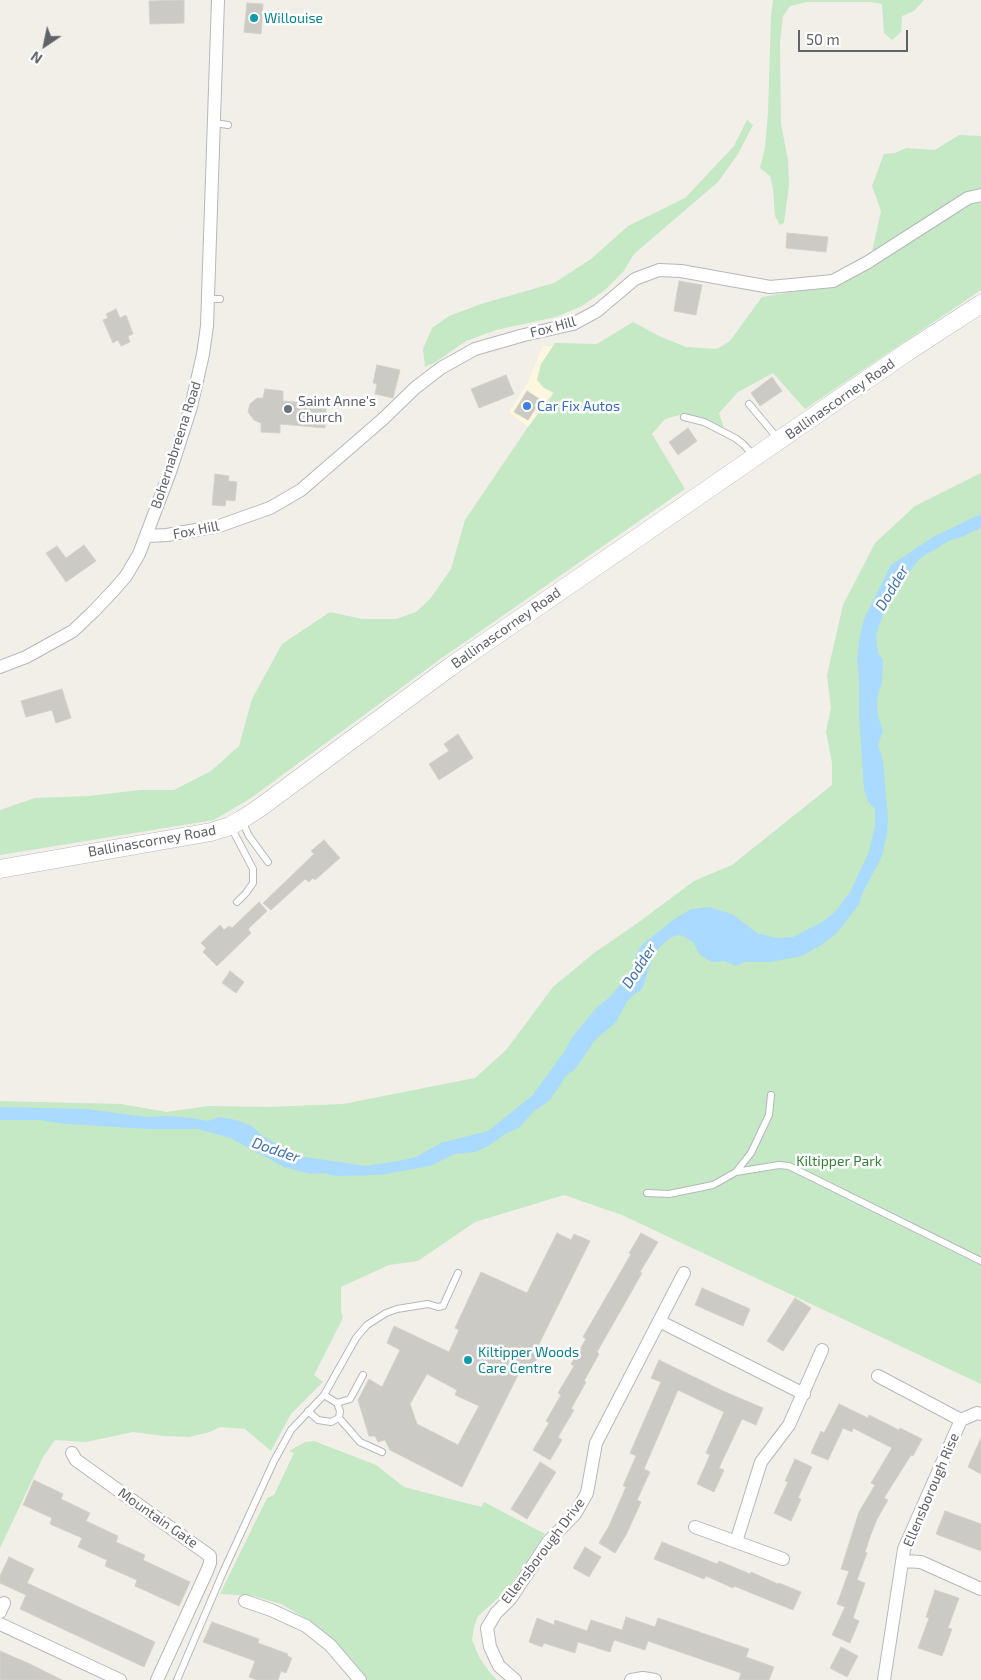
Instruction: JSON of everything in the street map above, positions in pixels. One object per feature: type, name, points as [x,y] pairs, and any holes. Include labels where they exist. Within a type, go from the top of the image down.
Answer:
[{"type":"main road","name":"Ballinascorney Road","points":[[0,869],[211,832],[236,823],[266,803],[450,667],[910,350],[981,304]]},
{"type":"street","name":"Bohernabreena Road","points":[[0,667],[26,657],[73,631],[126,576],[147,536],[170,472],[191,407],[214,299],[214,123],[218,0]]},
{"type":"street","name":"Fox Hill","points":[[147,536],[167,535],[219,526],[270,508],[301,490],[440,368],[475,349],[573,324],[597,311],[635,279],[659,270],[674,270],[770,287],[834,281],[868,262],[968,198],[981,195]]},
{"type":"street","name":"Ellensborough Drive","points":[[515,1680],[499,1666],[490,1647],[487,1628],[496,1612],[511,1598],[548,1542],[575,1514],[587,1493],[596,1443],[684,1273]]},
{"type":"street","points":[[659,1321],[804,1394]]},
{"type":"street","points":[[736,1542],[760,1462],[789,1425],[822,1350]]},
{"type":"street","name":"Ellensborough Rise","points":[[878,1376],[961,1420]]},
{"type":"street","name":"Ellensborough Rise","points":[[884,1680],[904,1548],[961,1420],[977,1413],[981,1414]]},
{"type":"street","name":"Mountain Gate","points":[[72,1453],[76,1460],[210,1556],[207,1571],[157,1680]]},
{"type":"street","points":[[695,1527],[783,1559]]},
{"type":"street","points":[[903,1561],[921,1562],[981,1589]]},
{"type":"street","points":[[245,1601],[271,1610],[306,1626],[330,1646],[360,1680]]},
{"type":"street","points":[[0,1624],[120,1680]]},
{"type":"street","points":[[631,1680],[643,1678],[655,1680]]},
{"type":"lane","points":[[214,123],[228,125]]},
{"type":"lane","points":[[749,404],[780,441]]},
{"type":"lane","points":[[684,417],[704,422],[735,438],[755,458]]},
{"type":"lane","points":[[236,823],[249,836],[268,862]]},
{"type":"lane","points":[[236,823],[253,869],[252,883],[237,902]]},
{"type":"lane","points":[[647,1193],[668,1194],[714,1185],[736,1172],[751,1152],[769,1115],[771,1094]]},
{"type":"lane","points":[[736,1172],[789,1166],[981,1261]]},
{"type":"lane","points":[[177,1680],[224,1570],[274,1461],[291,1430],[324,1395],[356,1338],[367,1325],[386,1313],[397,1309],[428,1304],[438,1307],[443,1306],[458,1273]]},
{"type":"lane","points":[[337,1403],[350,1399],[363,1375]]},
{"type":"lane","points":[[324,1395],[337,1403],[340,1411],[339,1418],[360,1442],[382,1452]]},
{"type":"lane","points":[[308,1411],[318,1420],[331,1422],[339,1418]]},
{"type":"shaded area","points":[[543,346],[585,346],[528,427],[509,412],[527,384]]},
{"type":"green space","points":[[773,0],[924,0],[914,11],[902,16],[901,32],[892,40],[884,33],[882,4],[871,2],[807,2],[790,6],[783,16],[780,43],[781,124],[788,160],[789,185],[784,223],[780,225],[775,216],[770,176],[760,168],[765,148],[768,112]]},
{"type":"green space","points":[[747,120],[753,125],[738,154],[718,182],[634,254],[623,272],[605,290],[582,306],[556,317],[496,330],[466,341],[425,367],[423,349],[432,328],[449,316],[481,304],[554,283],[591,259],[628,226],[685,198],[734,146]]},
{"type":"green space","points":[[959,135],[981,136],[981,290],[805,409],[773,373],[738,392],[719,413],[724,428],[705,419],[683,414],[665,419],[652,434],[685,489],[439,660],[251,798],[214,820],[0,855],[0,810],[35,798],[88,796],[140,790],[174,790],[211,771],[239,746],[252,699],[282,644],[330,612],[362,619],[396,619],[416,612],[430,599],[451,569],[465,520],[528,427],[554,393],[544,388],[537,380],[541,364],[555,343],[597,344],[633,322],[659,336],[686,347],[717,349],[730,341],[762,297],[815,288],[869,266],[881,211],[872,186],[884,154],[895,153],[906,148],[935,150]]},
{"type":"green space","name":"Kiltipper Park","points":[[981,473],[981,1384],[622,1215],[564,1195],[475,1222],[418,1261],[389,1265],[341,1287],[341,1311],[343,1318],[314,1375],[323,1382],[291,1414],[271,1451],[245,1429],[220,1427],[210,1432],[189,1437],[133,1432],[86,1442],[55,1440],[43,1457],[0,1548],[0,1101],[121,1104],[167,1112],[208,1106],[267,1107],[343,1104],[475,1078],[506,1050],[553,987],[594,953],[694,881],[732,865],[832,785],[832,763],[826,731],[831,708],[827,675],[843,605],[875,543],[915,506]]},
{"type":"green space","points":[[314,1441],[376,1465],[404,1487],[481,1507],[484,1502],[545,1534],[507,1590],[478,1616],[474,1627],[472,1640],[479,1657],[497,1680],[365,1680],[338,1645],[305,1618],[281,1604],[254,1596],[220,1594],[267,1498],[274,1495],[294,1453],[289,1451],[305,1442]]},
{"type":"water","name":"Dodder","points":[[981,514],[981,528],[949,541],[920,558],[900,584],[883,614],[876,635],[878,653],[883,660],[882,683],[878,693],[877,706],[883,731],[878,744],[883,761],[888,818],[887,833],[882,856],[863,892],[859,904],[837,933],[821,945],[802,956],[770,962],[745,962],[736,966],[724,961],[712,962],[700,955],[693,942],[683,936],[677,935],[670,938],[659,948],[653,957],[642,989],[626,1003],[616,1022],[595,1040],[576,1068],[566,1076],[550,1100],[533,1112],[520,1127],[505,1134],[488,1146],[475,1152],[455,1154],[430,1166],[380,1175],[335,1176],[324,1173],[310,1174],[284,1167],[230,1138],[198,1129],[149,1129],[66,1124],[39,1120],[0,1120],[0,1107],[87,1109],[146,1117],[168,1116],[208,1121],[219,1117],[236,1120],[252,1126],[261,1135],[298,1156],[366,1166],[416,1157],[441,1143],[488,1131],[532,1096],[564,1052],[573,1036],[627,976],[632,969],[637,952],[644,943],[673,920],[691,909],[709,907],[732,914],[757,933],[776,938],[793,937],[822,922],[836,911],[850,892],[869,852],[875,826],[875,809],[868,801],[864,789],[859,716],[857,660],[864,619],[891,565],[933,537]]},
{"type":"building","points":[[184,0],[184,23],[150,24],[149,1]]},
{"type":"building","name":"Willouise","points":[[247,3],[263,4],[261,34],[244,32]]},
{"type":"building","points":[[787,233],[828,237],[826,252],[786,248]]},
{"type":"building","points":[[679,281],[702,285],[696,315],[674,311]]},
{"type":"building","points":[[116,309],[120,318],[126,315],[133,334],[128,336],[130,342],[121,346],[118,340],[113,343],[103,320],[108,318],[106,314]]},
{"type":"building","points":[[377,365],[400,370],[393,398],[375,394],[377,384],[373,383]]},
{"type":"building","points":[[506,375],[514,394],[479,408],[471,389]]},
{"type":"building","points":[[772,377],[782,391],[760,406],[751,393]]},
{"type":"building","name":"Saint Anne's Church","points":[[265,389],[283,391],[283,401],[326,405],[325,428],[280,424],[280,433],[261,432],[261,423],[254,420],[248,412],[250,404],[257,398],[263,398]]},
{"type":"building","name":"Car Fix Autos","points":[[527,391],[541,400],[528,420],[514,412]]},
{"type":"building","points":[[688,428],[697,441],[678,455],[669,442]]},
{"type":"building","points":[[215,474],[229,476],[228,481],[237,482],[235,501],[226,500],[225,506],[212,505]]},
{"type":"building","points":[[84,545],[96,561],[66,582],[46,553],[57,546],[66,558]]},
{"type":"building","points":[[62,689],[71,718],[56,723],[52,710],[26,717],[21,701]]},
{"type":"building","points":[[458,734],[473,758],[439,780],[429,764],[449,751],[444,744]]},
{"type":"building","points":[[324,840],[340,858],[315,880],[313,878],[309,882],[305,879],[271,910],[263,903],[314,854],[311,851]]},
{"type":"building","points":[[259,902],[267,911],[248,929],[251,933],[217,966],[203,952],[206,948],[201,943],[220,925],[224,930],[229,926],[232,928]]},
{"type":"building","points":[[230,971],[244,982],[236,993],[222,983]]},
{"type":"building","name":"Kiltipper Woods Care Centre","points":[[557,1233],[571,1240],[574,1234],[590,1241],[539,1344],[543,1346],[529,1376],[520,1371],[462,1487],[390,1450],[385,1440],[378,1442],[375,1436],[369,1436],[358,1400],[369,1379],[382,1387],[400,1350],[387,1343],[394,1326],[449,1352],[459,1330],[455,1328],[481,1272],[527,1293]],"holes":[[[427,1374],[457,1390],[455,1395],[479,1406],[458,1445],[417,1424],[410,1404]]]},
{"type":"building","points":[[641,1233],[658,1242],[597,1352],[599,1354],[571,1409],[574,1410],[558,1437],[562,1440],[550,1460],[533,1450],[549,1423],[546,1421],[561,1395],[558,1393],[574,1366],[571,1364],[586,1339],[583,1337]]},
{"type":"building","points":[[702,1288],[750,1309],[743,1326],[695,1305]]},
{"type":"building","points":[[795,1298],[811,1308],[783,1351],[767,1341]]},
{"type":"building","points":[[659,1360],[763,1408],[756,1425],[742,1419],[719,1468],[724,1470],[714,1492],[697,1484],[710,1455],[706,1453],[724,1412],[678,1390],[644,1469],[650,1472],[637,1500],[641,1502],[626,1535],[615,1553],[599,1543],[609,1526],[626,1487],[623,1486],[636,1456],[630,1453],[661,1382],[651,1378]]},
{"type":"building","points":[[839,1404],[868,1418],[869,1415],[922,1439],[913,1456],[911,1455],[884,1498],[888,1500],[877,1519],[870,1537],[865,1552],[867,1553],[857,1580],[865,1583],[853,1618],[859,1621],[850,1643],[832,1635],[845,1607],[837,1604],[849,1571],[841,1569],[859,1512],[875,1485],[871,1483],[892,1448],[853,1428],[852,1432],[843,1428],[828,1460],[811,1453],[821,1431],[824,1433]]},
{"type":"building","points":[[981,1438],[981,1474],[968,1467]]},
{"type":"building","points":[[795,1459],[812,1467],[798,1498],[801,1499],[791,1521],[774,1513],[788,1482],[785,1481]]},
{"type":"building","points":[[540,1462],[556,1472],[527,1519],[511,1509]]},
{"type":"building","points":[[34,1480],[63,1494],[61,1499],[90,1513],[86,1521],[118,1536],[116,1542],[145,1555],[143,1560],[190,1582],[179,1606],[135,1586],[137,1580],[105,1566],[107,1560],[78,1547],[82,1538],[50,1524],[52,1518],[23,1505]]},
{"type":"building","points":[[945,1511],[981,1524],[981,1551],[936,1534]]},
{"type":"building","points":[[662,1542],[717,1564],[719,1561],[801,1592],[793,1610],[706,1576],[704,1579],[654,1559]]},
{"type":"building","points":[[585,1547],[601,1557],[589,1577],[573,1568]]},
{"type":"building","points":[[9,1557],[34,1569],[27,1583],[155,1642],[144,1667],[20,1609],[26,1595],[0,1583],[0,1576]]},
{"type":"building","points":[[935,1590],[959,1598],[948,1628],[952,1629],[942,1656],[918,1648],[929,1618],[926,1617]]},
{"type":"building","points":[[626,1617],[655,1627],[658,1618],[749,1649],[746,1657],[774,1667],[769,1680],[739,1680],[741,1673],[648,1641],[645,1650],[614,1640],[610,1652],[578,1642],[575,1653],[544,1643],[542,1647],[529,1642],[537,1618],[554,1625],[555,1620],[587,1631],[591,1620],[622,1630]]},
{"type":"building","points":[[212,1622],[259,1639],[258,1643],[288,1654],[287,1656],[292,1658],[286,1673],[281,1671],[278,1680],[257,1680],[249,1677],[255,1661],[203,1642]]},
{"type":"building","points":[[841,1647],[858,1656],[847,1677],[830,1668]]},
{"type":"building","points":[[0,1651],[30,1664],[62,1680],[0,1680]]},
{"type":"place","name":"Willouise","points":[[254,18]]},
{"type":"place","name":"Car Fix Autos","points":[[527,406]]},
{"type":"place","name":"Saint Anne's Church","points":[[288,409]]},
{"type":"place","name":"Kiltipper Woods Care Centre","points":[[468,1360]]}]
